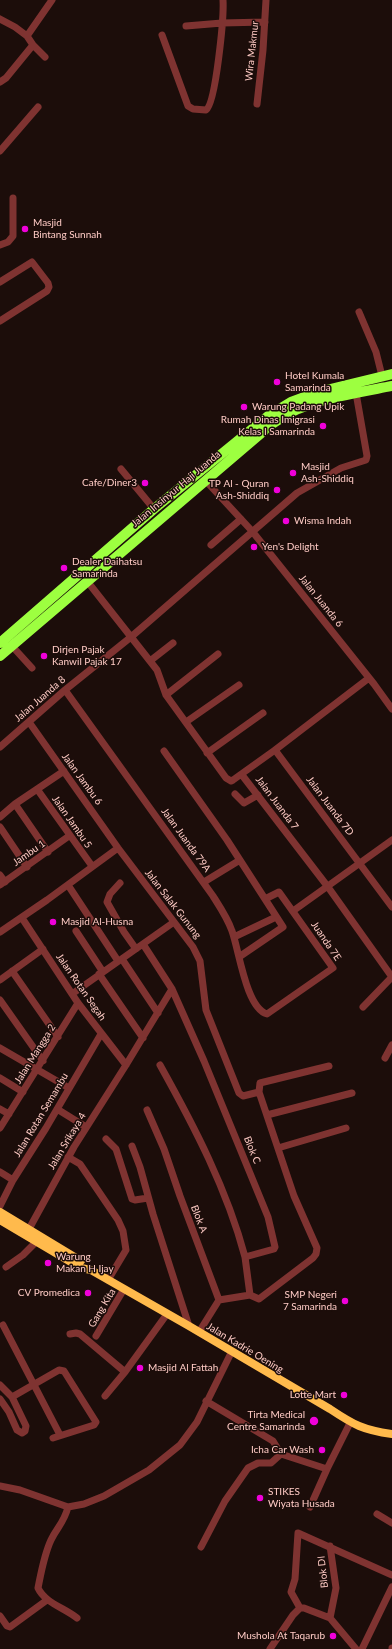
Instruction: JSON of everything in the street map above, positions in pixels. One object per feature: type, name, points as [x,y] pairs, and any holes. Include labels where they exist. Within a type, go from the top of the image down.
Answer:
[{"type":"highway","name":"Jalan Insinyur Haji Juanda","points":[[0,643],[154,509],[252,428],[280,408],[318,392],[387,375]]},
{"type":"highway","name":"Jalan Insinyur Haji Juanda","points":[[0,656],[272,424],[287,415],[312,404],[392,386]]},
{"type":"main road","name":"Jalan Kadrie Oening","points":[[0,1212],[84,1263],[91,1270],[232,1351],[350,1422],[366,1430],[392,1434]]},
{"type":"main road","name":"Jalan Kadrie Oening","points":[[0,1220],[81,1268],[91,1270]]},
{"type":"street","points":[[27,36],[52,0]]},
{"type":"street","points":[[162,35],[188,106],[191,108],[206,110],[210,106],[212,97],[222,23],[223,0]]},
{"type":"street","name":"Wira Makmur","points":[[257,104],[266,0]]},
{"type":"street","points":[[0,19],[15,27],[27,36],[33,45],[46,57]]},
{"type":"street","points":[[186,26],[265,22]]},
{"type":"street","points":[[0,82],[6,78],[33,45]]},
{"type":"street","points":[[0,151],[38,107]]},
{"type":"street","points":[[0,245],[10,241],[13,236],[13,198]]},
{"type":"street","points":[[0,282],[32,262],[43,276],[49,287],[47,291],[0,321]]},
{"type":"street","points":[[359,312],[387,375]]},
{"type":"street","points":[[131,637],[297,493],[308,485],[341,468],[366,460],[367,456],[356,393]]},
{"type":"street","points":[[121,469],[154,509]]},
{"type":"street","name":"Jalan Juanda 6","points":[[205,480],[252,531],[374,684],[392,709]]},
{"type":"street","points":[[211,545],[241,519]]},
{"type":"street","name":"Jalan Juanda 7","points":[[87,581],[159,673],[166,695],[207,753],[228,780],[232,780],[242,775],[328,887],[392,977]]},
{"type":"street","name":"Jalan Juanda 8","points":[[0,746],[65,690],[131,637]]},
{"type":"street","points":[[150,661],[173,643]]},
{"type":"street","points":[[12,646],[32,668]]},
{"type":"street","points":[[166,695],[218,654]]},
{"type":"street","points":[[242,775],[369,678]]},
{"type":"street","points":[[186,722],[239,685]]},
{"type":"street","name":"Jalan Juanda 79A","points":[[65,690],[204,882],[223,913],[234,937],[246,986],[261,1011],[264,1013]]},
{"type":"street","points":[[207,753],[263,712]]},
{"type":"street","name":"Jalan Jambu 6","points":[[29,722],[118,848]]},
{"type":"street","name":"Jalan Juanda 7D","points":[[275,750],[392,907]]},
{"type":"street","points":[[164,751],[240,860],[283,927],[240,957]]},
{"type":"street","points":[[0,817],[16,804],[64,771]]},
{"type":"street","name":"Jalan Jambu 5","points":[[37,789],[69,836],[92,866]]},
{"type":"street","points":[[235,794],[244,803],[258,795]]},
{"type":"street","points":[[16,804],[48,852]]},
{"type":"street","points":[[0,827],[27,867]]},
{"type":"street","name":"Jambu 1","points":[[2,884],[69,836]]},
{"type":"street","points":[[265,899],[279,892],[293,911],[361,864],[392,840]]},
{"type":"street","points":[[0,930],[22,918],[118,848]]},
{"type":"street","name":"Jalan Salak Gunung","points":[[118,848],[197,953],[200,962],[206,1010],[239,1092],[243,1096],[259,1092]]},
{"type":"street","points":[[204,882],[240,860]]},
{"type":"street","points":[[0,875],[2,884]]},
{"type":"street","points":[[120,883],[110,894],[107,902],[136,949]]},
{"type":"street","points":[[68,885],[158,1013]]},
{"type":"street","name":"Juanda 7E","points":[[264,1013],[267,1014],[333,968],[293,911]]},
{"type":"street","points":[[234,937],[276,917]]},
{"type":"street","name":"Jalan Rotan Segah","points":[[22,918],[78,1003],[126,1066]]},
{"type":"street","points":[[72,994],[174,922]]},
{"type":"street","points":[[76,931],[143,1038]]},
{"type":"street","points":[[143,944],[172,989]]},
{"type":"street","points":[[0,980],[43,949]]},
{"type":"street","points":[[12,972],[58,1037]]},
{"type":"street","points":[[363,1007],[392,977]]},
{"type":"street","name":"Jalan Srikaya 4","points":[[29,1229],[68,1157],[126,1066],[172,989]]},
{"type":"street","name":"Blok C","points":[[172,989],[246,1162],[268,1218],[276,1244],[274,1249],[245,1257]]},
{"type":"street","points":[[0,1000],[3,1010],[43,1061]]},
{"type":"street","name":"Jalan Mangga 2","points":[[0,1128],[78,1003]]},
{"type":"street","name":"Jalan Rotan Semambu","points":[[0,1206],[13,1180],[101,1034]]},
{"type":"street","points":[[385,1058],[392,1045]]},
{"type":"street","points":[[0,1048],[69,1088]]},
{"type":"street","points":[[160,1065],[186,1112],[234,1218],[245,1257],[250,1295]]},
{"type":"street","points":[[199,1332],[219,1300],[250,1295],[259,1299],[313,1258],[317,1251],[294,1196],[259,1092],[260,1083],[329,1066]]},
{"type":"street","points":[[0,1078],[23,1092]]},
{"type":"street","points":[[268,1115],[352,1093]]},
{"type":"street","points":[[0,1109],[9,1114]]},
{"type":"street","points":[[57,1109],[86,1127]]},
{"type":"street","name":"Blok A","points":[[147,1110],[164,1149],[219,1300]]},
{"type":"street","points":[[278,1148],[346,1128]]},
{"type":"street","points":[[106,1139],[116,1149],[132,1199],[148,1198]]},
{"type":"street","points":[[132,1146],[180,1303],[189,1326]]},
{"type":"street","points":[[68,1157],[80,1164],[118,1220],[123,1231],[126,1250],[108,1280]]},
{"type":"street","points":[[0,1172],[13,1180]]},
{"type":"street","points":[[6,1267],[23,1255],[37,1241]]},
{"type":"street","name":"Gang Kita","points":[[96,1336],[124,1289]]},
{"type":"street","points":[[104,1396],[125,1372],[167,1314]]},
{"type":"street","points":[[3,1324],[60,1435]]},
{"type":"street","points":[[70,1334],[80,1334],[125,1372]]},
{"type":"street","points":[[0,1486],[20,1490],[68,1507],[84,1504],[104,1496],[149,1470],[167,1456],[187,1436],[196,1422],[232,1351]]},
{"type":"street","points":[[12,1397],[59,1370],[64,1371],[96,1422],[94,1425],[53,1438]]},
{"type":"street","points":[[0,1385],[12,1397],[26,1426],[25,1431],[22,1433],[14,1427],[9,1412],[0,1399]]},
{"type":"street","points":[[206,1401],[272,1441],[282,1454],[327,1469]]},
{"type":"street","points":[[310,1507],[350,1422]]},
{"type":"street","points":[[201,1547],[226,1501],[248,1468],[258,1463],[271,1463],[282,1454]]},
{"type":"street","points":[[68,1507],[64,1520],[51,1539],[48,1547],[38,1588],[47,1600],[64,1608],[77,1618]]},
{"type":"street","points":[[377,1514],[392,1523]]},
{"type":"street","points":[[300,1608],[291,1592],[295,1579],[298,1533],[392,1575]]},
{"type":"street","name":"Blok DI","points":[[330,1546],[336,1588],[330,1618]]},
{"type":"street","points":[[362,1649],[392,1587]]},
{"type":"street","points":[[0,1616],[7,1626],[10,1627],[47,1600]]},
{"type":"street","points":[[300,1608],[307,1609],[330,1618],[356,1649]]},
{"type":"street","points":[[270,1649],[293,1615],[300,1608]]},
{"type":"place","name":"Masjid Bintang Sunnah","points":[[25,229]]},
{"type":"place","name":"Hotel Kumala Samarinda","points":[[277,382]]},
{"type":"place","name":"Warung Padang Upik","points":[[244,407]]},
{"type":"place","name":"Rumah Dinas Imigrasi Kelas I Samarinda","points":[[323,426]]},
{"type":"place","name":"Masjid Ash-Shiddiq","points":[[293,473]]},
{"type":"place","name":"Cafe/Diner3","points":[[145,483]]},
{"type":"place","name":"TP Al - Quran Ash-Shiddiq","points":[[277,490]]},
{"type":"place","name":"Wisma Indah","points":[[286,521]]},
{"type":"place","name":"Yen's Delight","points":[[254,547]]},
{"type":"place","name":"Dealer Daihatsu Samarinda","points":[[64,568]]},
{"type":"place","name":"Dirjen Pajak Kanwil Pajak 17","points":[[44,656]]},
{"type":"place","name":"Masjid Al-Husna","points":[[53,922]]},
{"type":"place","name":"Warung Makan H Ijay","points":[[48,1263]]},
{"type":"place","name":"CV Promedica","points":[[88,1293]]},
{"type":"place","name":"SMP Negeri 7 Samarinda","points":[[345,1301]]},
{"type":"place","name":"Masjid Al Fattah","points":[[140,1368]]},
{"type":"place","name":"Lotte Mart","points":[[344,1395]]},
{"type":"place","name":"Tirta Medical Centre Samarinda","points":[[314,1421]]},
{"type":"place","name":"Icha Car Wash","points":[[322,1450]]},
{"type":"place","name":"STIKES Wiyata Husada","points":[[260,1498]]},
{"type":"place","name":"Mushola At Taqarub","points":[[333,1636]]}]
